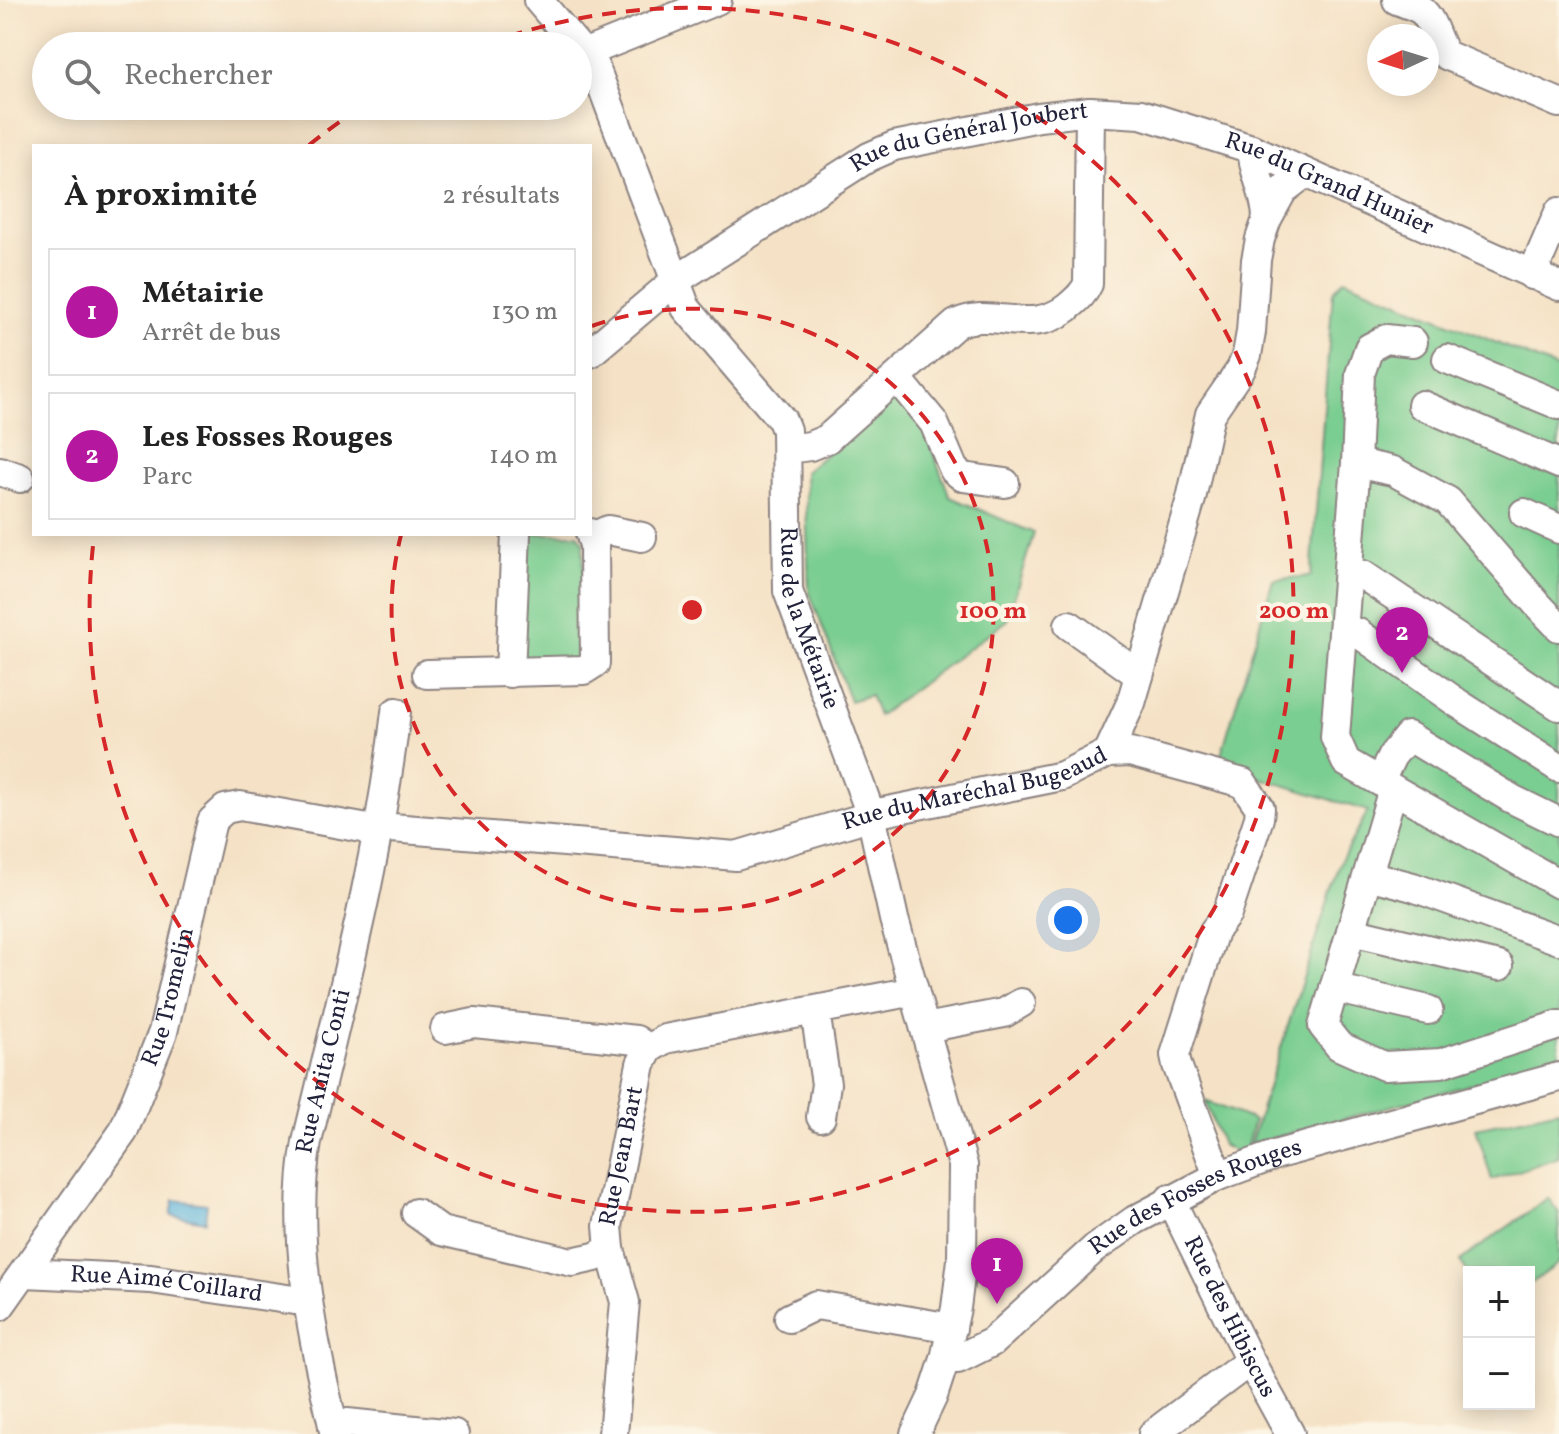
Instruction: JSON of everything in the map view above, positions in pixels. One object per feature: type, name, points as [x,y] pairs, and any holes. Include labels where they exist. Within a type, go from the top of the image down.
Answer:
[{"type":"street","name":"Rue de la Métairie","points":[[538,0],[564,32]]},
{"type":"street","points":[[592,45],[717,0]]},
{"type":"street","points":[[1397,0],[1421,10],[1446,55],[1559,103]]},
{"type":"street","name":"Rue de la Métairie","points":[[592,61],[686,308],[782,420],[786,430],[788,591],[871,815],[914,991],[963,1165],[962,1260],[945,1359]]},
{"type":"street","name":"Rue du Général Joubert","points":[[592,351],[675,281],[869,157],[894,146],[1039,117],[1090,111],[1088,284],[1082,296],[1053,318],[1040,321],[967,318],[956,324],[827,439],[810,446],[787,449]]},
{"type":"street","name":"Rue du Grand Hunier","points":[[1090,111],[1141,114],[1252,149],[1559,286]]},
{"type":"street","name":"Rue du Maréchal Bugeaud","points":[[1252,149],[1253,162],[1267,202],[1267,219]]},
{"type":"street","name":"Rue du Maréchal Bugeaud","points":[[380,828],[736,856],[871,815],[1062,776],[1108,753],[1131,703],[1191,499],[1210,414],[1247,355],[1257,250],[1267,219],[1283,190],[1304,174]]},
{"type":"street","points":[[1532,275],[1559,212]]},
{"type":"street","points":[[1413,342],[1386,339],[1369,348],[1360,374],[1335,737],[1346,762],[1559,884]]},
{"type":"street","points":[[1447,359],[1559,405]]},
{"type":"street","points":[[897,378],[934,423],[954,470],[963,477],[1005,483]]},
{"type":"street","points":[[1422,405],[1559,464]]},
{"type":"street","points":[[1356,463],[1393,471],[1448,501],[1559,627]]},
{"type":"street","points":[[1524,513],[1559,529]]},
{"type":"street","points":[[592,535],[608,530],[642,537]]},
{"type":"street","points":[[510,673],[516,536]]},
{"type":"street","points":[[427,674],[584,670],[595,663],[591,536]]},
{"type":"street","points":[[1348,572],[1363,575],[1559,706]]},
{"type":"street","points":[[1069,625],[1139,675]]},
{"type":"street","points":[[1344,630],[1358,633],[1459,704],[1559,768]]},
{"type":"street","name":"Rue Anita Conti","points":[[334,1430],[307,1299],[300,1179],[363,911],[380,828],[396,712]]},
{"type":"street","points":[[1559,822],[1512,799],[1408,736],[1392,756],[1368,875],[1323,1026],[1339,1046],[1384,1066],[1441,1063],[1559,1025]]},
{"type":"street","points":[[1108,753],[1130,752],[1243,783],[1260,808],[1227,914],[1214,931],[1175,1055],[1218,1176]]},
{"type":"street","name":"Rue Tromelin","points":[[0,1306],[123,1132],[168,1017],[212,821],[225,809],[240,806],[368,829],[380,828]]},
{"type":"street","points":[[1368,875],[1413,887],[1559,940]]},
{"type":"street","points":[[1351,931],[1499,966]]},
{"type":"street","points":[[1334,988],[1428,1010]]},
{"type":"street","points":[[445,1029],[474,1023],[636,1040],[649,1049],[665,1039],[914,991]]},
{"type":"street","points":[[925,1028],[1004,1013],[1021,1003]]},
{"type":"street","points":[[815,1011],[826,1084],[821,1117]]},
{"type":"street","name":"Rue Jean Bart","points":[[613,1434],[625,1302],[610,1249],[608,1226],[641,1064],[649,1049]]},
{"type":"street","name":"Rue des Fosses Rouges","points":[[945,1359],[958,1359],[992,1342],[1094,1249],[1170,1199],[1218,1176],[1278,1154],[1559,1077]]},
{"type":"street","name":"Rue des Hibiscus","points":[[1170,1199],[1250,1361],[1290,1434]]},
{"type":"street","points":[[416,1213],[441,1231],[572,1262],[595,1257],[610,1249]]},
{"type":"street","name":"Rue Aimé Coillard","points":[[25,1273],[151,1279],[294,1300],[307,1299]]},
{"type":"street","points":[[789,1318],[816,1305],[952,1328]]},
{"type":"street","points":[[915,1434],[933,1396],[945,1359]]},
{"type":"street","points":[[1153,1434],[1250,1361]]},
{"type":"street","points":[[334,1430],[347,1423],[454,1434]]},
{"type":"green space","points":[[1344,279],[1559,369],[1559,1061],[1250,1144],[1341,860],[1368,811],[1218,765],[1273,580],[1311,576],[1333,292]]},
{"type":"green space","points":[[896,395],[925,431],[950,497],[1034,533],[1007,620],[878,716],[870,695],[850,701],[809,591],[805,472]]},
{"type":"green space","points":[[526,536],[579,536],[583,541],[585,651],[576,661],[528,661],[522,655]]},
{"type":"green space","points":[[1205,1101],[1254,1120],[1246,1149],[1238,1153],[1222,1145]]},
{"type":"green space","points":[[1559,1110],[1559,1157],[1492,1180],[1476,1128]]},
{"type":"green space","points":[[1548,1198],[1559,1213],[1559,1263],[1535,1281],[1535,1266],[1463,1266],[1460,1261]]},
{"type":"water","points":[[174,1200],[207,1204],[205,1221],[171,1215]]},
{"type":"place","name":"Les Fosses Rouges","points":[[1402,673]]},
{"type":"place","name":"Métairie","points":[[997,1304]]}]
